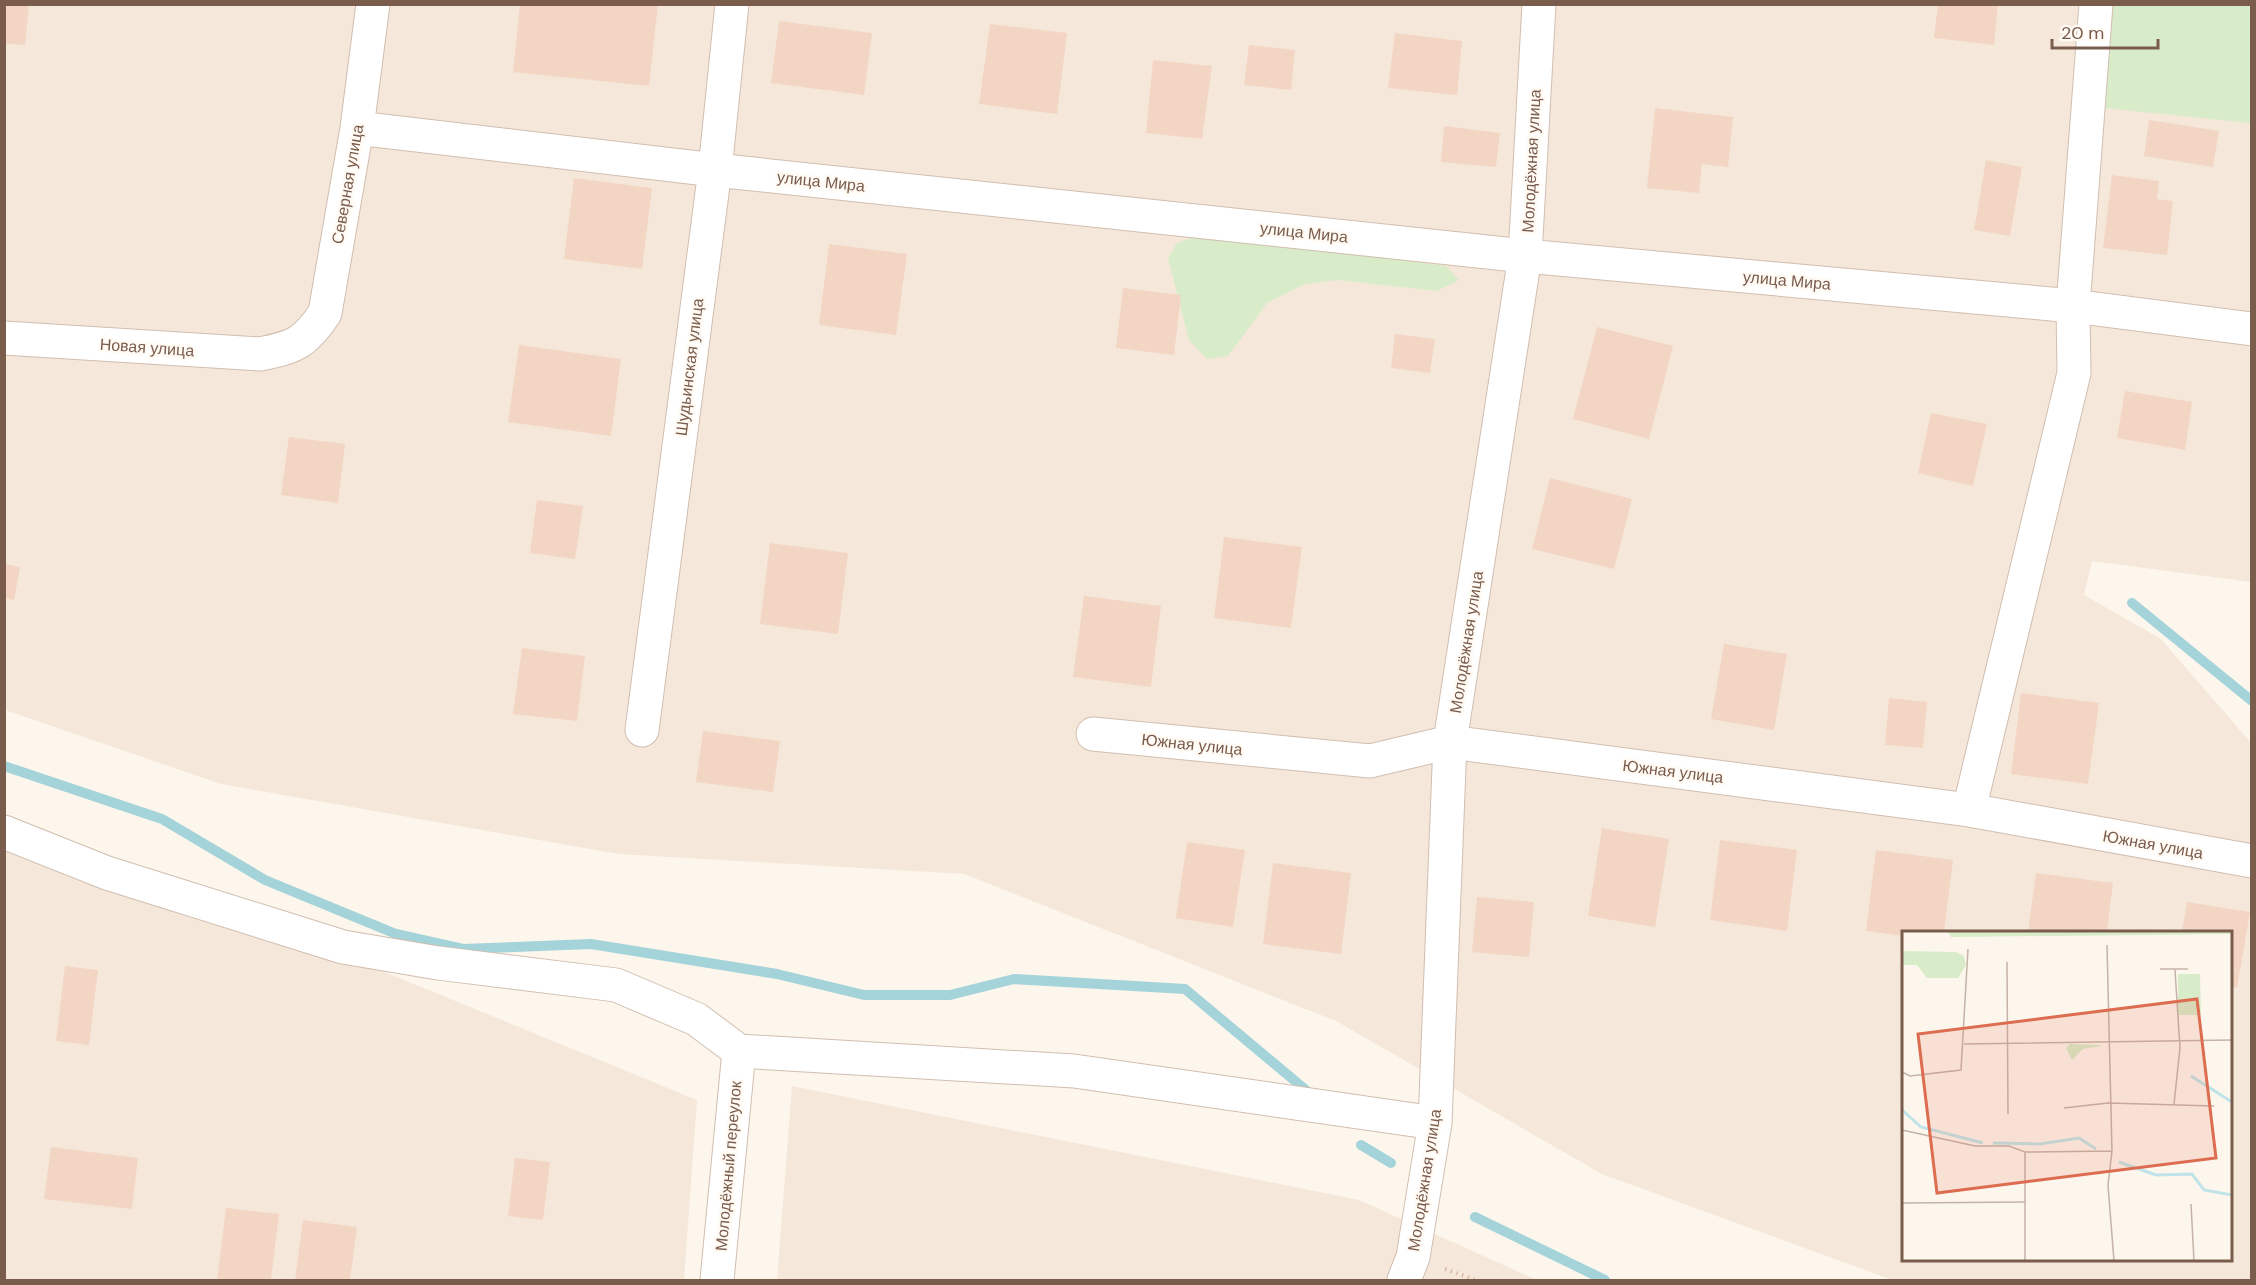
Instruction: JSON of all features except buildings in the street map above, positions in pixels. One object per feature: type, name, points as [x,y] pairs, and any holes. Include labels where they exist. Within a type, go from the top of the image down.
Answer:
[{"type":"street","name":"Северная улица","points":[[289,348],[312,332],[325,313],[357,128],[373,4]]},
{"type":"street","name":"Шудьинская улица","points":[[642,730],[715,170],[732,4]]},
{"type":"street","name":"Молодёжная улица","points":[[1404,1281],[1413,1257],[1436,1123],[1450,742],[1525,256],[1539,4]]},
{"type":"street","points":[[1969,810],[2074,373],[2073,306],[2096,4]]},
{"type":"street","name":"улица Мира","points":[[357,128],[715,170],[1525,256],[2073,306],[2252,329]]},
{"type":"street","name":"Новая улица","points":[[4,338],[260,354],[289,348]]},
{"type":"street","name":"Южная улица","points":[[1093,734],[1370,761],[1450,742],[1969,810],[2252,861]]},
{"type":"street","points":[[4,832],[107,873],[344,947],[438,963],[616,985],[696,1019],[739,1051],[1074,1071],[1436,1123]]},
{"type":"street","name":"Молодёжный переулок","points":[[717,1281],[739,1051]]},
{"type":"shaded area","points":[[5,5],[2251,5],[2251,582],[2092,561],[2084,595],[2161,639],[2251,743],[2251,1280],[1892,1280],[1602,1174],[1336,1021],[964,874],[618,854],[221,784],[5,710]]},
{"type":"shaded area","points":[[4,816],[697,1100],[684,1280],[5,1280]]},
{"type":"shaded area","points":[[792,1086],[1359,1200],[1537,1280],[777,1280]]},
{"type":"green space","points":[[2104,5],[2251,5],[2251,123],[2093,107]]},
{"type":"green space","points":[[1204,234],[1446,266],[1459,280],[1437,291],[1337,280],[1305,284],[1267,303],[1228,356],[1207,359],[1189,340],[1168,258],[1177,243]]},
{"type":"waterway","points":[[2132,603],[2252,701]]},
{"type":"waterway","points":[[4,766],[162,819],[265,880],[396,934],[463,949],[591,944],[777,974],[864,995],[950,995],[1014,979],[1185,989],[1307,1091]]},
{"type":"waterway","points":[[1361,1145],[1391,1163]]},
{"type":"waterway","points":[[1475,1217],[1605,1280]]}]
